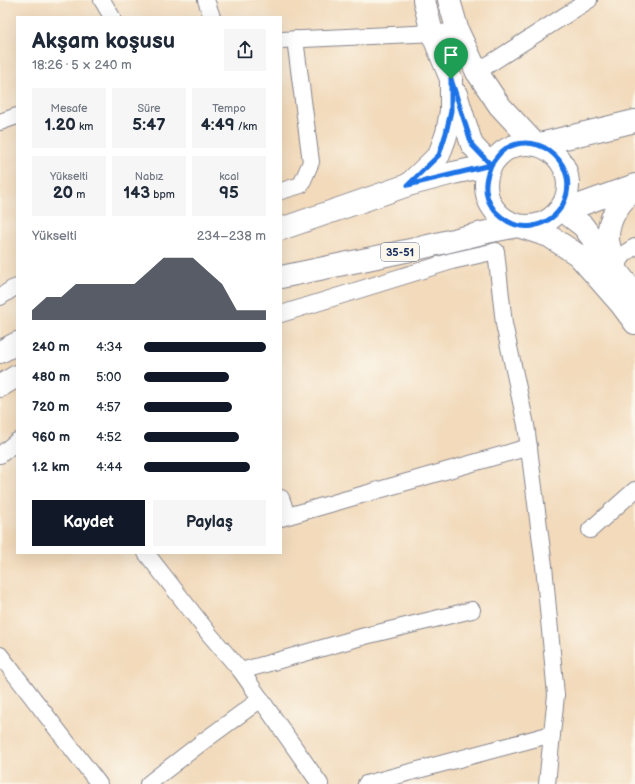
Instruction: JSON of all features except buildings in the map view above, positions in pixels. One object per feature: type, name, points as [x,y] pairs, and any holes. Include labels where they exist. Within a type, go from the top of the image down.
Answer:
[{"type":"main road","points":[[424,0],[432,34],[451,79],[472,145],[491,165]]},
{"type":"main road","points":[[449,0],[458,32],[477,72],[499,104],[536,145]]},
{"type":"main road","points":[[408,185],[439,155],[451,111],[451,79]]},
{"type":"main road","points":[[536,145],[635,121]]},
{"type":"main road","points":[[518,226],[542,224],[552,218],[561,209],[567,197],[568,184],[566,170],[559,159],[549,150],[536,145],[515,145],[505,149],[497,156],[486,177],[486,190],[489,202],[496,213],[506,221],[518,226],[549,236],[578,255],[620,303],[635,323]]},
{"type":"main road","points":[[282,229],[408,185],[491,165]]},
{"type":"main road","points":[[561,209],[580,205],[635,185]]},
{"type":"main road","points":[[616,270],[608,240],[609,225],[615,211],[635,189]]},
{"type":"main road","points":[[561,209],[583,226],[635,295]]},
{"type":"main road","name":"35-51","points":[[282,277],[518,226]]},
{"type":"main road","points":[[0,352],[16,344]]},
{"type":"main road","points":[[0,386],[16,377]]},
{"type":"street","points":[[102,0],[111,16]]},
{"type":"street","points":[[206,0],[212,16]]},
{"type":"street","points":[[477,72],[589,0]]},
{"type":"street","points":[[282,191],[301,185],[311,162],[288,40],[458,32]]},
{"type":"street","points":[[0,122],[16,116]]},
{"type":"street","points":[[616,270],[620,259],[635,247]]},
{"type":"street","points":[[282,314],[452,261],[496,251],[504,324],[526,425],[544,566],[556,695],[547,784]]},
{"type":"street","points":[[0,297],[16,287]]},
{"type":"street","points":[[0,455],[16,442]]},
{"type":"street","points":[[282,504],[284,516],[529,447]]},
{"type":"street","points":[[590,530],[635,490]]},
{"type":"street","points":[[147,554],[210,635],[241,671],[320,784]]},
{"type":"street","points":[[241,671],[365,636],[472,610]]},
{"type":"street","points":[[0,655],[99,784]]},
{"type":"street","points":[[148,784],[201,742],[261,699]]},
{"type":"street","points":[[366,784],[552,734]]},
{"type":"route","points":[[451,79],[451,111],[439,155],[408,185],[491,165],[486,177],[486,190],[489,202],[496,213],[506,221],[518,226],[542,224],[552,218],[561,209],[567,197],[568,184],[566,170],[559,159],[549,150],[536,145],[526,144],[515,145],[505,149],[497,156],[491,165],[472,145],[451,79]]}]
